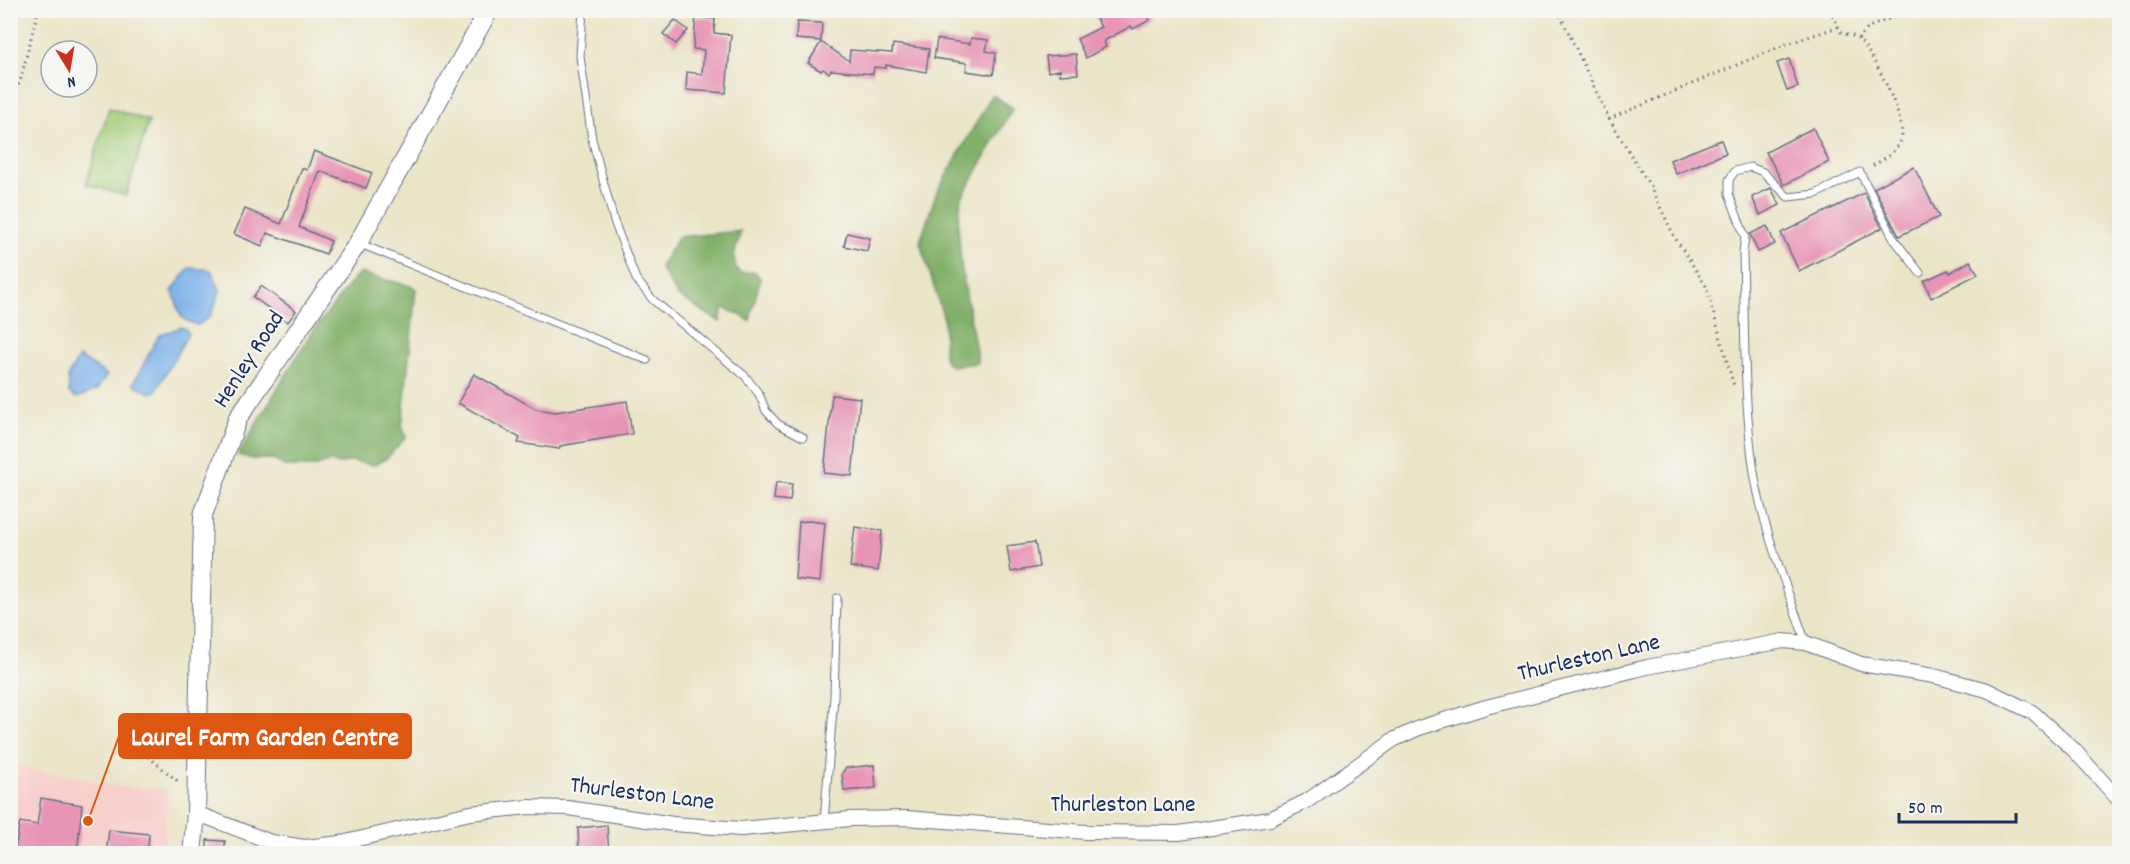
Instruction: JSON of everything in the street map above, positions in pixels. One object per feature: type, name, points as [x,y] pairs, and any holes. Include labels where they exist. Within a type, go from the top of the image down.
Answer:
[{"type":"street","name":"Henley Road","points":[[192,854],[196,810],[203,515],[238,418],[358,243],[489,10]]},
{"type":"street","name":"Thurleston Lane","points":[[196,810],[271,842],[305,847],[341,843],[470,813],[529,807],[568,808],[673,824],[741,829],[906,818],[1086,832],[1179,833],[1270,819],[1307,801],[1393,740],[1419,728],[1486,707],[1647,667],[1783,641],[1806,643],[1861,664],[1934,676],[1987,690],[2032,712],[2074,750],[2120,801]]},
{"type":"lane","points":[[583,10],[580,56],[592,139],[614,220],[636,279],[653,300],[745,376],[759,394],[766,411],[778,424],[803,437]]},
{"type":"lane","points":[[1806,643],[1773,547],[1755,474],[1744,343],[1743,252],[1745,237],[1729,194],[1729,180],[1735,171],[1750,167],[1763,172],[1788,197],[1816,194],[1860,172],[1894,239],[1920,273]]},
{"type":"lane","points":[[358,243],[647,360]]},
{"type":"lane","points":[[824,822],[834,708],[837,598]]},
{"type":"path","points":[[10,101],[20,82],[38,10]]},
{"type":"path","points":[[1558,10],[1609,119],[1649,184],[1674,236],[1706,286],[1736,394]]},
{"type":"path","points":[[1830,10],[1840,32],[1858,39],[1899,110],[1903,128],[1901,140],[1885,159],[1860,172]]},
{"type":"path","points":[[1858,39],[1869,27],[1911,10]]},
{"type":"path","points":[[1609,119],[1784,45],[1838,27]]},
{"type":"path","points":[[139,748],[175,778],[196,810]]},
{"type":"shaded area","points":[[10,764],[128,788],[167,789],[165,853],[11,853]]},
{"type":"green space","points":[[992,95],[1013,108],[961,199],[958,225],[961,265],[978,363],[952,366],[944,357],[944,319],[920,242],[936,194]]},
{"type":"green space","points":[[109,108],[149,121],[126,196],[86,184]]},
{"type":"green space","points":[[741,231],[734,256],[736,269],[741,273],[755,272],[760,278],[758,289],[750,321],[723,308],[720,322],[677,295],[660,267],[678,237]]},
{"type":"green space","points":[[361,273],[416,289],[402,426],[406,437],[387,458],[374,465],[351,461],[339,464],[329,462],[314,467],[286,467],[272,459],[253,459],[238,455],[308,338],[354,278]]},
{"type":"water","points":[[189,268],[211,270],[220,290],[211,316],[198,325],[190,323],[181,316],[172,291]]},
{"type":"water","points":[[181,327],[186,329],[188,334],[156,391],[151,393],[133,384],[159,335]]},
{"type":"water","points":[[79,357],[107,375],[97,390],[77,398],[69,393],[68,376]]},
{"type":"building","points":[[1091,10],[1145,10],[1150,20],[1133,29],[1131,26],[1104,41],[1106,47],[1086,58],[1077,39],[1101,27]]},
{"type":"building","points":[[696,17],[715,19],[714,33],[731,35],[726,93],[686,90],[687,72],[702,74],[704,50],[693,49]]},
{"type":"building","points":[[675,20],[688,30],[676,44],[663,34]]},
{"type":"building","points":[[797,22],[822,23],[821,41],[796,39]]},
{"type":"building","points":[[971,38],[988,40],[986,51],[996,53],[993,75],[966,71],[967,63],[934,58],[937,39],[970,44]]},
{"type":"building","points":[[821,42],[849,61],[850,50],[892,53],[893,44],[929,49],[926,72],[886,65],[886,68],[874,67],[873,74],[831,70],[829,73],[823,69],[821,71],[808,63]]},
{"type":"building","points":[[1076,54],[1078,74],[1060,75],[1060,70],[1048,72],[1046,56]]},
{"type":"building","points":[[1789,59],[1798,87],[1787,91],[1777,63]]},
{"type":"building","points":[[1813,128],[1829,162],[1784,185],[1766,152]]},
{"type":"building","points":[[1721,140],[1726,153],[1676,174],[1670,160]]},
{"type":"building","points":[[314,151],[372,173],[366,188],[320,171],[299,227],[331,241],[326,254],[267,233],[262,246],[234,234],[245,209],[281,224],[302,168],[307,170]]},
{"type":"building","points":[[1914,167],[1939,217],[1899,236],[1874,188]]},
{"type":"building","points":[[1771,188],[1780,205],[1760,215],[1752,197]]},
{"type":"building","points":[[1864,193],[1882,228],[1799,271],[1781,233]]},
{"type":"building","points":[[1767,226],[1775,244],[1758,252],[1750,234]]},
{"type":"building","points":[[847,233],[870,238],[867,251],[844,246]]},
{"type":"building","points":[[1970,261],[1978,274],[1931,298],[1924,281],[1948,270],[1950,273]]},
{"type":"building","points":[[261,286],[296,311],[288,322],[253,297]]},
{"type":"building","points":[[474,374],[536,409],[555,412],[627,401],[632,434],[560,446],[559,449],[518,443],[520,438],[458,403]]},
{"type":"building","points":[[832,395],[860,398],[852,476],[824,473]]},
{"type":"building","points":[[776,482],[792,484],[790,501],[774,499]]},
{"type":"building","points":[[799,522],[825,523],[820,582],[795,579]]},
{"type":"building","points":[[855,527],[882,531],[878,571],[850,567]]},
{"type":"building","points":[[1035,542],[1039,567],[1011,572],[1007,546]]},
{"type":"building","points":[[874,765],[876,788],[844,791],[842,773],[846,768]]},
{"type":"building","points":[[41,798],[82,805],[77,854],[14,854],[20,822],[37,825]]},
{"type":"building","points":[[607,825],[609,854],[579,854],[578,828]]},
{"type":"building","points":[[109,830],[149,834],[148,847],[143,847],[143,854],[106,854]]},
{"type":"building","points":[[207,840],[225,841],[225,854],[207,854]]},
{"type":"place","name":"Laurel Farm Garden Centre","points":[[88,821]]}]
